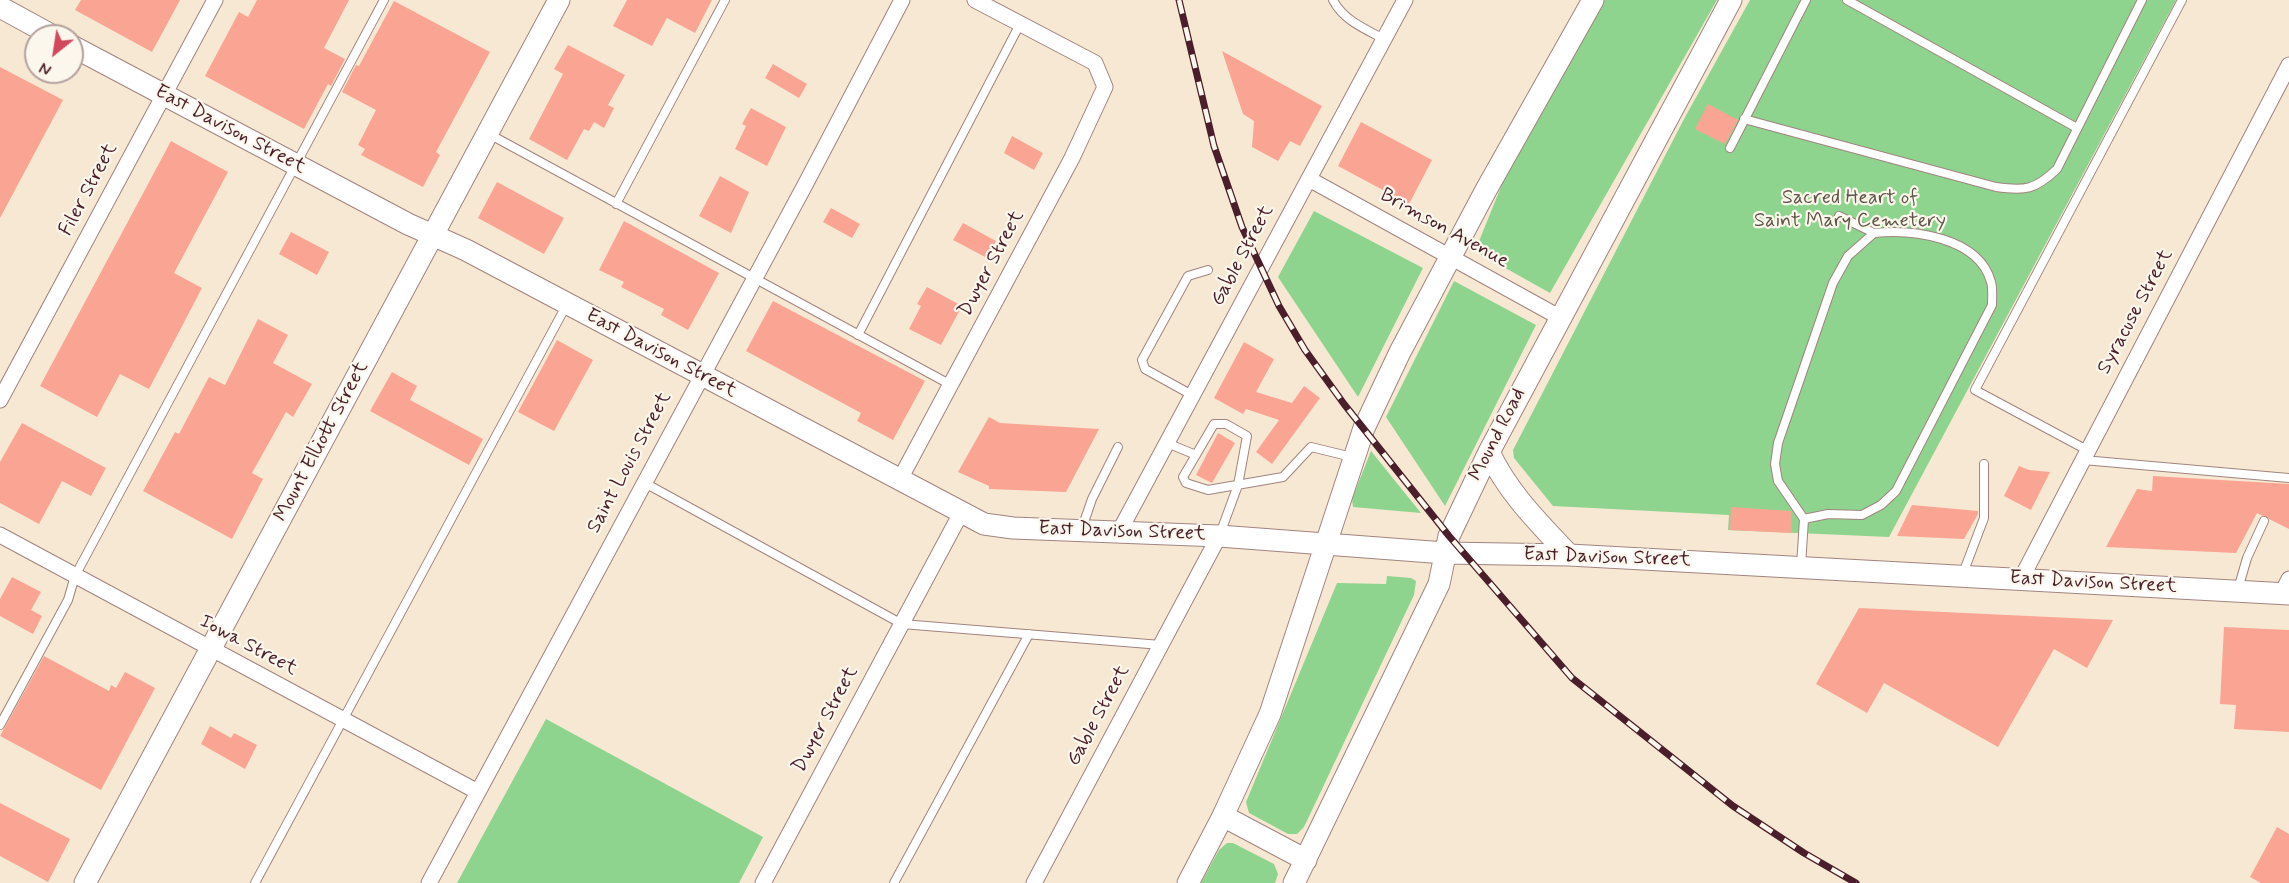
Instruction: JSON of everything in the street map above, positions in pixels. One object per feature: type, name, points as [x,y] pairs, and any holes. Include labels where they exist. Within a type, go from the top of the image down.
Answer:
[{"type":"main road","name":"Mount Elliott Street","points":[[85,883],[559,0]]},
{"type":"main road","points":[[1188,883],[1223,816],[1270,714],[1364,428],[1400,352],[1452,258],[1486,190],[1593,0]]},
{"type":"main road","name":"Mound Road","points":[[1294,883],[1439,584],[1445,553],[1455,522],[1489,452],[1559,317],[1731,0]]},
{"type":"main road","points":[[0,8],[30,24]]},
{"type":"main road","name":"East Davison Street","points":[[84,52],[294,164],[466,250],[984,524],[1013,528],[1219,536],[1445,553],[1569,555],[2238,591],[2286,589]]},
{"type":"main road","points":[[1489,452],[1500,478],[1569,555]]},
{"type":"main road","points":[[1223,816],[1306,860]]},
{"type":"street","name":"Filer Street","points":[[0,400],[215,0]]},
{"type":"street","name":"Saint Louis Street","points":[[429,883],[902,0]]},
{"type":"street","points":[[975,0],[1020,24]]},
{"type":"street","name":"Gable Street","points":[[1119,532],[1404,0]]},
{"type":"street","name":"Dwyer Street","points":[[900,481],[1072,158],[1105,87],[1095,63],[1020,24]]},
{"type":"street","name":"Syracuse Street","points":[[2020,579],[2289,65]]},
{"type":"street","name":"Brimson Avenue","points":[[1309,179],[1559,317]]},
{"type":"street","name":"Dwyer Street","points":[[763,883],[961,513]]},
{"type":"street","name":"Iowa Street","points":[[0,535],[478,792]]},
{"type":"street","name":"Gable Street","points":[[1034,883],[1219,536]]},
{"type":"lane","points":[[0,725],[68,600],[75,576],[384,0]]},
{"type":"lane","points":[[616,204],[725,0]]},
{"type":"lane","points":[[1333,0],[1338,10],[1355,24],[1384,39]]},
{"type":"lane","points":[[1730,148],[1806,0]]},
{"type":"lane","points":[[1847,0],[2077,128]]},
{"type":"lane","points":[[1744,119],[1996,187],[2020,190],[2041,185],[2056,170],[2142,0]]},
{"type":"lane","points":[[2182,0],[1975,390],[2085,455],[2289,478]]},
{"type":"lane","points":[[858,335],[1020,24]]},
{"type":"lane","points":[[487,133],[951,385]]},
{"type":"lane","points":[[1804,519],[1828,514],[1862,515],[1881,505],[1896,490],[1992,305],[1992,282],[1981,262],[1957,244],[1920,232],[1874,233],[1839,216]]},
{"type":"lane","points":[[1801,567],[1804,519],[1778,481],[1775,464],[1778,443],[1833,283],[1848,256],[1874,233]]},
{"type":"lane","points":[[1192,395],[1145,369],[1142,360],[1188,276],[1208,270]]},
{"type":"lane","points":[[255,883],[568,304]]},
{"type":"lane","points":[[1219,536],[1238,484],[1246,436],[1226,424],[1214,424],[1183,477],[1186,483],[1208,490],[1238,484],[1282,477],[1311,447],[1354,457]]},
{"type":"lane","points":[[1167,442],[1196,455]]},
{"type":"lane","points":[[1081,531],[1092,499],[1118,447]]},
{"type":"lane","points":[[1962,576],[1984,518],[1984,464]]},
{"type":"lane","points":[[643,482],[902,624],[1161,645]]},
{"type":"lane","points":[[2238,591],[2247,558],[2264,521]]},
{"type":"lane","points":[[894,883],[1029,634]]},
{"type":"green space","points":[[1603,0],[1717,0],[1550,293],[1475,251],[1505,177]]},
{"type":"green space","name":"Sacred Heart of Saint Mary Cemetery","points":[[1750,0],[2176,0],[1889,537],[1728,530],[1729,515],[1553,506],[1514,458],[1513,450],[1684,119]]},
{"type":"green space","points":[[1314,211],[1423,268],[1358,397],[1278,277]]},
{"type":"green space","points":[[1454,281],[1536,325],[1445,506],[1386,417]]},
{"type":"green space","points":[[1371,451],[1421,513],[1353,507],[1352,499]]},
{"type":"green space","points":[[1387,576],[1411,578],[1416,581],[1414,595],[1304,827],[1297,834],[1288,834],[1249,813],[1246,802],[1337,583],[1386,584]]},
{"type":"green space","points":[[546,719],[763,837],[739,883],[457,883]]},
{"type":"green space","points":[[1227,843],[1233,843],[1274,864],[1278,874],[1275,883],[1201,883],[1219,850]]},
{"type":"building","points":[[81,0],[180,0],[152,52],[75,10]]},
{"type":"building","points":[[257,0],[349,0],[324,48],[345,59],[331,86],[328,84],[304,129],[205,76],[239,12],[248,17]]},
{"type":"building","points":[[627,0],[712,0],[695,33],[667,18],[652,46],[613,26]]},
{"type":"building","points":[[394,1],[490,52],[436,152],[440,155],[423,187],[361,155],[365,149],[358,145],[376,110],[342,92],[356,65],[359,66]]},
{"type":"building","points":[[568,45],[625,75],[608,105],[614,108],[604,128],[594,122],[589,131],[584,129],[567,160],[529,139],[563,74],[554,69]]},
{"type":"building","points":[[1222,51],[1322,106],[1300,146],[1290,141],[1278,161],[1252,147],[1254,121],[1243,114]]},
{"type":"building","points":[[773,64],[807,84],[799,98],[765,78]]},
{"type":"building","points":[[0,67],[24,80],[24,84],[32,84],[63,100],[0,218]]},
{"type":"building","points":[[1708,104],[1738,120],[1725,144],[1695,129]]},
{"type":"building","points":[[751,108],[786,127],[767,166],[735,149],[746,126],[742,124]]},
{"type":"building","points":[[1361,122],[1432,160],[1409,204],[1338,166]]},
{"type":"building","points":[[1012,136],[1043,153],[1034,170],[1004,153]]},
{"type":"building","points":[[171,141],[228,172],[174,273],[202,288],[149,389],[120,374],[97,417],[40,386]]},
{"type":"building","points":[[720,176],[749,192],[731,233],[699,216]]},
{"type":"building","points":[[497,182],[564,218],[544,254],[478,218]]},
{"type":"building","points":[[831,208],[860,224],[852,238],[823,222]]},
{"type":"building","points":[[624,221],[719,273],[688,330],[661,315],[664,309],[621,287],[624,282],[599,270]]},
{"type":"building","points":[[963,223],[996,241],[987,258],[953,240]]},
{"type":"building","points":[[291,232],[329,252],[317,275],[279,254]]},
{"type":"building","points":[[927,287],[962,306],[941,345],[909,329],[921,306],[917,304]]},
{"type":"building","points":[[773,301],[925,381],[893,440],[857,421],[861,413],[746,351]]},
{"type":"building","points":[[258,319],[288,335],[273,363],[312,384],[293,417],[286,412],[252,473],[263,479],[232,539],[143,491],[175,432],[179,434],[209,377],[225,385]]},
{"type":"building","points":[[557,340],[593,360],[554,431],[518,412]]},
{"type":"building","points":[[1244,342],[1274,359],[1256,392],[1292,403],[1304,386],[1320,398],[1272,464],[1256,452],[1279,420],[1246,409],[1243,414],[1214,398]]},
{"type":"building","points":[[392,372],[417,386],[410,400],[483,439],[469,465],[370,411]]},
{"type":"building","points":[[989,417],[1000,423],[1099,429],[1066,492],[989,489],[989,486],[958,472]]},
{"type":"building","points":[[22,423],[106,468],[91,496],[62,481],[39,524],[0,503],[0,462]]},
{"type":"building","points":[[1218,433],[1235,443],[1212,483],[1196,475]]},
{"type":"building","points":[[2019,466],[2029,470],[2050,472],[2031,510],[2004,496]]},
{"type":"building","points":[[2153,476],[2289,484],[2289,529],[2257,513],[2236,553],[2106,547],[2137,489],[2152,491]]},
{"type":"building","points":[[1912,505],[1978,511],[1978,514],[1964,539],[1897,536]]},
{"type":"building","points":[[1731,507],[1791,511],[1792,533],[1730,530]]},
{"type":"building","points":[[12,577],[41,592],[31,610],[42,616],[33,634],[0,616],[0,599]]},
{"type":"building","points":[[1859,608],[2113,620],[2087,668],[2054,649],[1998,747],[1884,683],[1867,713],[1816,684]]},
{"type":"building","points":[[2224,627],[2289,630],[2289,732],[2234,729],[2236,705],[2220,704]]},
{"type":"building","points":[[44,656],[109,691],[111,685],[116,688],[125,672],[155,688],[101,790],[0,736]]},
{"type":"building","points":[[210,726],[231,738],[234,733],[257,745],[245,769],[201,744]]},
{"type":"building","points":[[0,803],[70,839],[48,882],[0,856]]},
{"type":"building","points":[[2277,827],[2289,834],[2289,883],[2261,883],[2250,877]]},
{"type":"railway","points":[[1179,0],[1214,146],[1242,227],[1279,306],[1305,350],[1344,404],[1449,536],[1572,678],[1733,806],[1804,853],[1856,883]]}]
